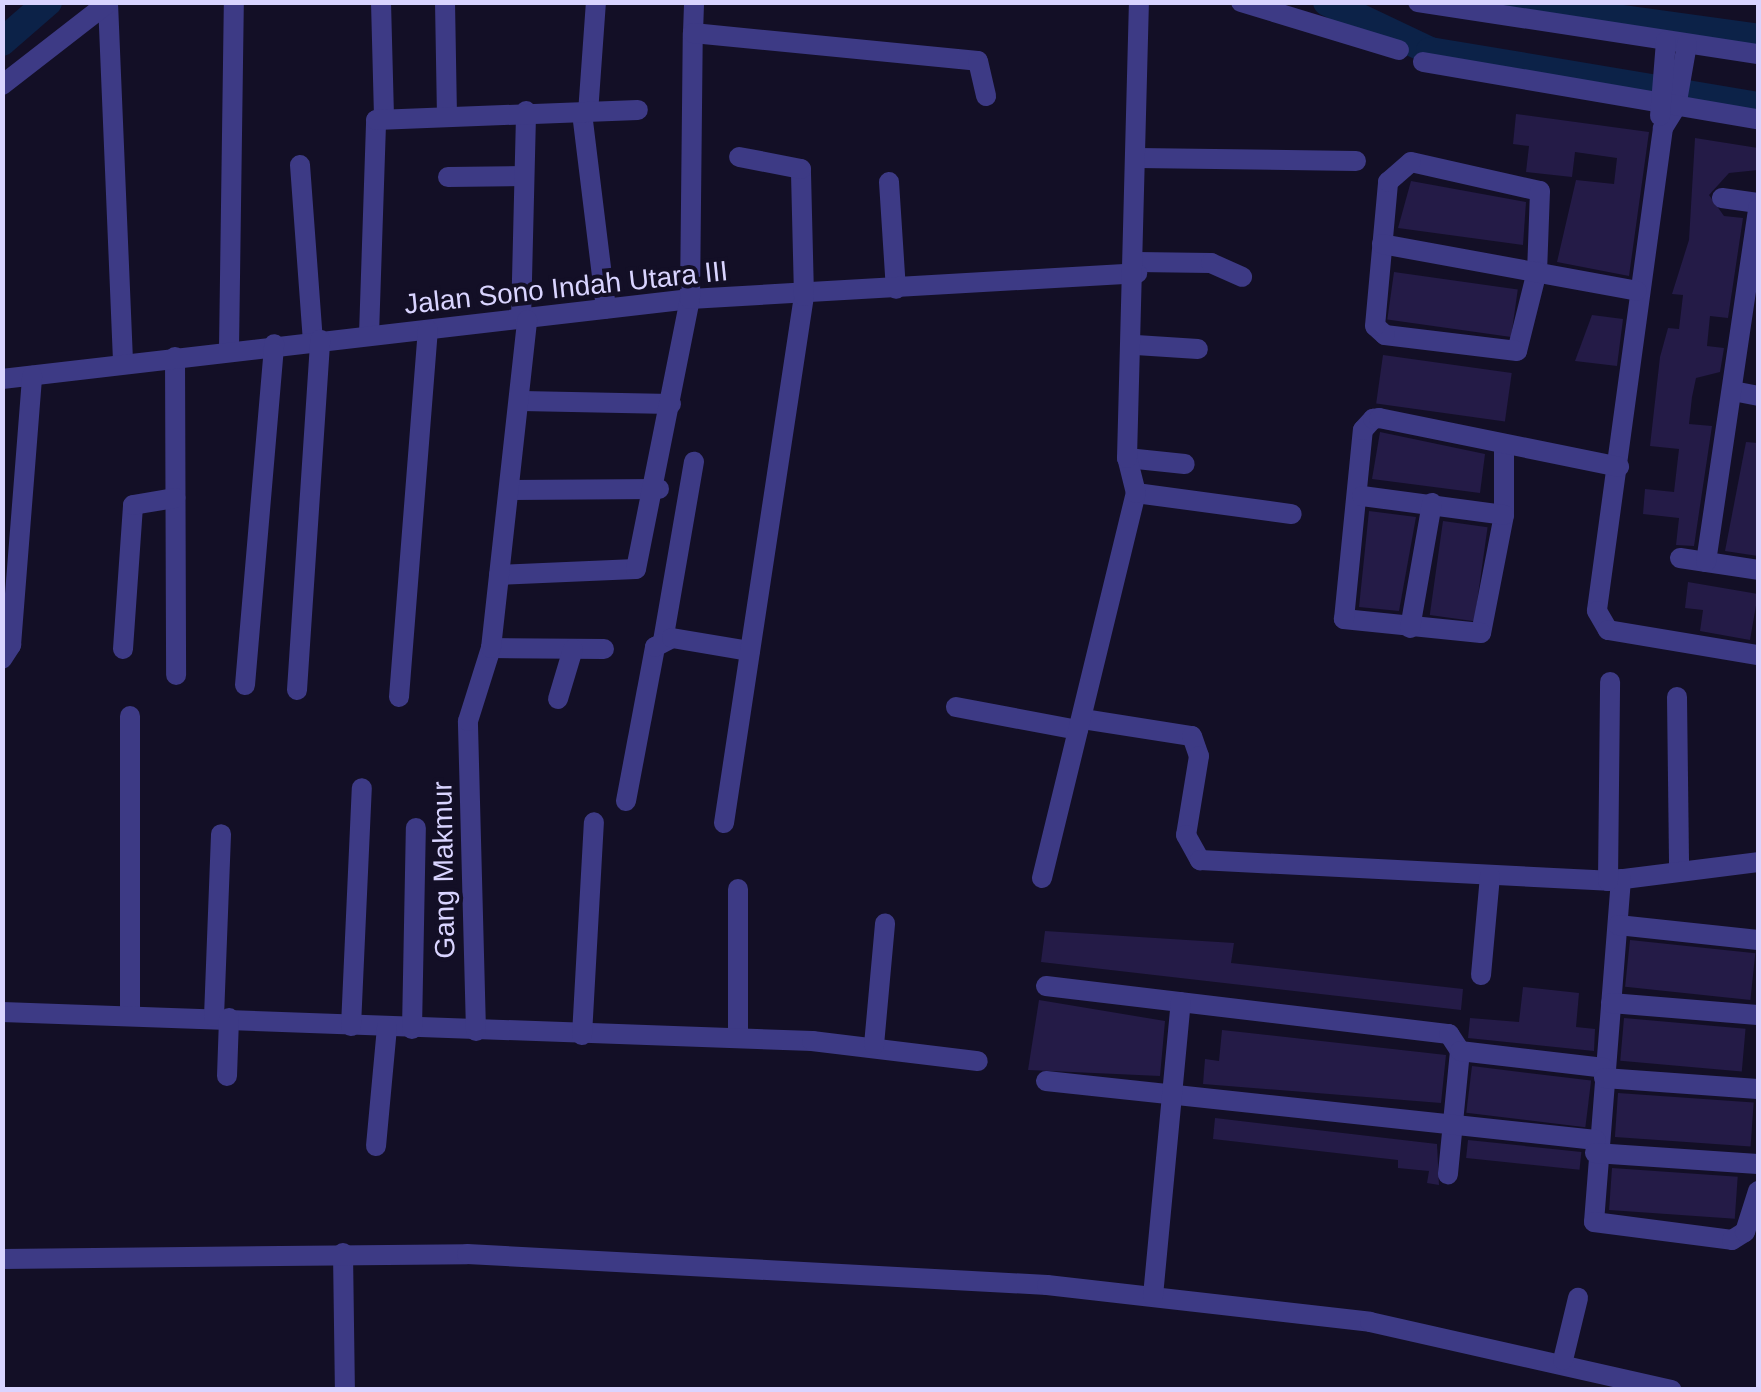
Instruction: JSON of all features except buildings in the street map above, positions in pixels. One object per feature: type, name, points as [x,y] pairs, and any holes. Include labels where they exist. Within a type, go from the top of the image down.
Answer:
[{"type":"street","points":[[229,348],[234,2]]},
{"type":"street","points":[[369,335],[369,146],[384,118],[380,2]]},
{"type":"street","points":[[445,2],[447,112]]},
{"type":"street","points":[[596,2],[585,113],[606,308]]},
{"type":"street","points":[[500,575],[636,569],[659,490],[690,299],[694,2]]},
{"type":"street","points":[[1042,878],[1136,493],[1127,458],[1138,268],[1138,2]]},
{"type":"street","points":[[1241,2],[1398,50]]},
{"type":"street","points":[[1418,2],[1676,48],[1758,54]]},
{"type":"street","points":[[2,84],[109,3]]},
{"type":"street","points":[[109,3],[124,364]]},
{"type":"street","points":[[694,33],[978,60],[986,96]]},
{"type":"street","points":[[1676,48],[1637,291],[1599,622],[1758,655]]},
{"type":"street","points":[[1423,62],[1668,99],[1758,119]]},
{"type":"street","points":[[384,118],[447,112],[638,110]]},
{"type":"street","name":"Gang Makmur","points":[[476,1031],[468,721],[477,710],[491,648],[522,402],[526,111]]},
{"type":"street","points":[[724,822],[804,296],[801,169],[739,157]]},
{"type":"street","points":[[1138,158],[1356,161]]},
{"type":"street","points":[[1400,164],[1525,181],[1540,191],[1537,271],[1518,351],[1385,335],[1373,316],[1388,182],[1400,164]]},
{"type":"street","points":[[297,690],[317,340],[300,165]]},
{"type":"street","points":[[448,178],[524,176]]},
{"type":"street","points":[[890,182],[896,289]]},
{"type":"street","points":[[1706,562],[1758,206],[1722,198]]},
{"type":"street","points":[[1382,244],[1637,291]]},
{"type":"street","name":"Jalan Sono Indah Utara III","points":[[2,379],[229,348],[524,320],[690,299],[804,296],[1211,264],[1242,277]]},
{"type":"street","points":[[399,698],[428,330]]},
{"type":"street","points":[[245,686],[274,344]]},
{"type":"street","points":[[1136,345],[1198,349]]},
{"type":"street","points":[[175,356],[176,675]]},
{"type":"street","points":[[2,659],[13,631],[32,376]]},
{"type":"street","points":[[1733,391],[1758,396]]},
{"type":"street","points":[[522,402],[671,404]]},
{"type":"street","points":[[1504,444],[1504,515],[1481,633],[1410,628],[1341,615],[1362,496],[1364,430],[1373,418],[1504,444],[1619,468]]},
{"type":"street","points":[[1127,458],[1185,464]]},
{"type":"street","points":[[626,801],[650,667],[663,640],[694,462]]},
{"type":"street","points":[[510,490],[659,490]]},
{"type":"street","points":[[1136,493],[1292,514]]},
{"type":"street","points":[[1362,496],[1432,502],[1504,515]]},
{"type":"street","points":[[122,648],[132,505],[174,498]]},
{"type":"street","points":[[1410,628],[1432,502]]},
{"type":"street","points":[[1680,558],[1758,570]]},
{"type":"street","points":[[663,640],[750,652]]},
{"type":"street","points":[[491,648],[604,649]]},
{"type":"street","points":[[558,699],[573,649]]},
{"type":"street","points":[[1610,682],[1618,925],[1591,1215],[1612,1230],[1732,1240],[1746,1232],[1758,1190]]},
{"type":"street","points":[[1677,697],[1678,870]]},
{"type":"street","points":[[956,708],[1192,736],[1199,756],[1186,835],[1200,860],[1615,880],[1758,862]]},
{"type":"street","points":[[130,716],[130,1013]]},
{"type":"street","points":[[351,1026],[362,788]]},
{"type":"street","points":[[582,1034],[594,822]]},
{"type":"street","points":[[412,1028],[416,828]]},
{"type":"street","points":[[221,834],[222,1018],[227,1076]]},
{"type":"street","points":[[1481,974],[1490,876]]},
{"type":"street","points":[[738,890],[738,1038]]},
{"type":"street","points":[[874,1045],[886,923]]},
{"type":"street","points":[[1618,925],[1758,940]]},
{"type":"street","points":[[1046,986],[1436,1029],[1460,1051],[1604,1073],[1758,1089]]},
{"type":"street","points":[[1160,1296],[1187,1002]]},
{"type":"street","points":[[1611,1004],[1758,1015]]},
{"type":"street","points":[[2,1012],[130,1013],[387,1028],[738,1038],[874,1045],[978,1061]]},
{"type":"street","points":[[376,1146],[387,1028]]},
{"type":"street","points":[[1448,1174],[1460,1051]]},
{"type":"street","points":[[1046,1081],[1758,1164]]},
{"type":"street","points":[[343,1253],[346,1390]]},
{"type":"street","points":[[2,1259],[343,1253],[654,1260],[1160,1296],[1370,1322],[1563,1360],[1671,1390]]},
{"type":"street","points":[[1563,1360],[1578,1298]]},
{"type":"waterway","points":[[2,42],[48,2]]},
{"type":"waterway","points":[[1327,2],[1430,51],[1758,106]]},
{"type":"waterway","points":[[1500,2],[1758,38]]}]
